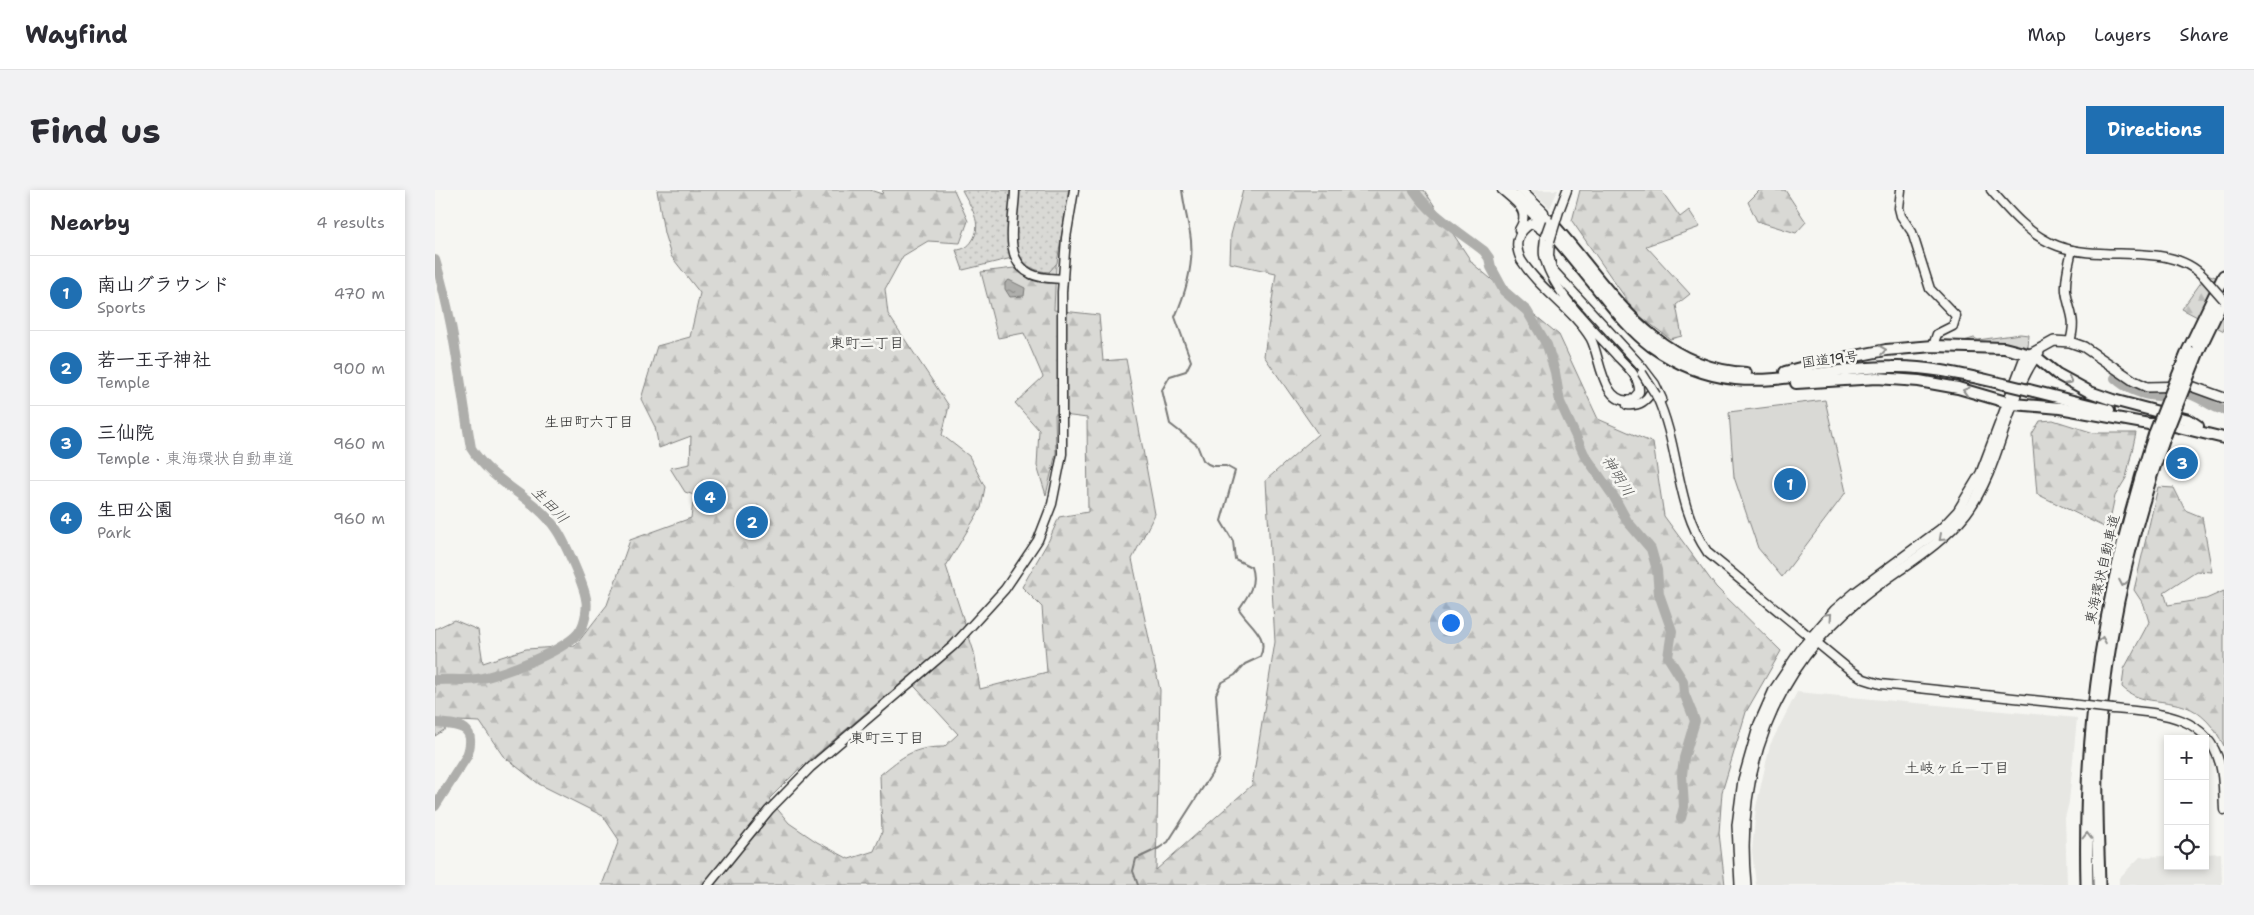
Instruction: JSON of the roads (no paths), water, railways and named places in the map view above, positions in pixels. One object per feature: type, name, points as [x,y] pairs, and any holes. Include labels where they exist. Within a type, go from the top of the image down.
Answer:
[{"type":"highway","name":"国道19号","points":[[1508,190],[1562,246],[1618,315],[1650,345],[1692,369],[1724,379],[1769,380],[1893,366],[1928,369],[2029,387],[2224,432]]},
{"type":"highway","name":"国道19号","points":[[1519,190],[1553,213],[1568,241],[1631,318],[1669,348],[1696,362],[1734,373],[1767,375],[1895,360],[1929,363],[2005,382]]},
{"type":"highway","name":"東海環状自動車道","points":[[2087,885],[2088,768],[2100,652],[2114,576],[2125,530],[2193,350],[2224,276]]},
{"type":"highway","name":"東海環状自動車道","points":[[2193,350],[2224,299]]},
{"type":"highway","points":[[1785,372],[1877,351],[1933,346],[2004,348],[2035,353],[2057,374],[2090,392],[2189,420],[2198,426]]},
{"type":"highway","points":[[1724,379],[1747,385],[1877,378],[1919,381],[1958,388],[2010,403],[2060,408],[2149,424],[2162,431]]},
{"type":"highway","name":"国道19号","points":[[2029,387],[2162,431],[2224,438]]},
{"type":"highway","name":"東海環状自動車道","points":[[2099,885],[2097,774],[2107,671],[2134,534],[2162,431]]},
{"type":"main road","points":[[1739,885],[1737,825],[1739,800],[1748,756],[1774,690],[1789,665],[1814,639],[1859,600],[1947,535],[1965,514],[1984,482],[2010,403],[2035,353],[2054,341],[2070,342],[2084,347],[2134,381],[2147,386],[2191,386],[2224,398]]},
{"type":"main road","points":[[1746,885],[1744,819],[1755,756],[1768,718],[1793,672],[1814,639]]},
{"type":"street","points":[[1015,190],[1012,247],[1015,257],[1020,265],[1032,275],[1063,279]]},
{"type":"street","points":[[707,885],[769,810],[811,767],[953,646],[1005,589],[1029,555],[1053,504],[1062,454],[1061,325],[1063,279],[1074,190]]},
{"type":"street","points":[[1503,190],[1520,207],[1524,215],[1525,221],[1514,238],[1515,256],[1523,268],[1587,338],[1601,382],[1607,394],[1619,403],[1629,406],[1645,401],[1653,394]]},
{"type":"street","points":[[1562,190],[1553,213],[1547,238],[1543,253],[1551,275],[1572,305],[1639,384],[1639,392],[1632,400],[1621,400],[1610,392],[1603,380],[1590,338],[1521,260],[1516,249],[1518,236],[1532,223],[1541,228],[1597,292],[1604,297]]},
{"type":"street","points":[[1553,213],[1567,190]]},
{"type":"street","points":[[1901,190],[1899,208],[1901,216],[1912,232],[1930,289],[1956,316],[1953,326],[1937,334],[1933,346]]},
{"type":"street","points":[[1991,190],[2031,232],[2056,246],[2097,254],[2167,256],[2186,262],[2204,277],[2224,299]]},
{"type":"street","points":[[1547,238],[1552,269],[1655,384],[1671,425],[1689,506],[1705,541],[1719,562]]},
{"type":"street","points":[[2070,342],[2075,327],[2066,292],[2066,281],[2072,250]]},
{"type":"street","points":[[1551,275],[1642,373],[1653,394],[1672,441],[1687,514],[1705,549],[1715,561],[1719,562],[1850,670],[1865,679],[1880,684],[2113,708],[2174,717],[2200,731],[2213,747],[2220,764],[2224,810]]},
{"type":"water","points":[[1009,280],[1025,288],[1024,296],[1010,297],[1005,289],[1005,283]]},
{"type":"waterway","points":[[1138,885],[1133,871],[1136,859],[1168,842],[1218,764],[1220,757],[1216,694],[1221,683],[1235,675],[1245,664],[1260,657],[1262,650],[1262,643],[1257,631],[1239,609],[1252,584],[1253,573],[1251,567],[1235,559],[1233,541],[1221,521],[1235,471],[1226,466],[1208,464],[1203,460],[1197,445],[1170,424],[1162,390],[1170,376],[1186,371],[1191,361],[1175,317],[1189,276],[1191,254],[1190,233],[1182,190]]},
{"type":"waterway","name":"神明川","points":[[1414,190],[1437,216],[1484,251],[1504,291],[1527,311],[1547,345],[1555,372],[1560,402],[1584,454],[1614,497],[1627,521],[1651,549],[1657,570],[1659,594],[1672,631],[1668,657],[1683,681],[1684,693],[1695,721],[1684,758],[1682,775],[1684,807],[1681,818]]},
{"type":"waterway","name":"生田川","points":[[435,260],[452,330],[471,448],[480,461],[537,508],[556,529],[578,574],[587,602],[585,619],[581,629],[575,637],[549,653],[517,667],[487,677],[472,680],[435,680]]},
{"type":"waterway","points":[[2115,378],[2140,393],[2152,396],[2175,393],[2190,394],[2214,407],[2224,410]]},
{"type":"waterway","name":"生田川","points":[[435,723],[459,726],[468,732],[470,738],[467,756],[435,806]]},
{"type":"place","name":"三仙院","points":[[2182,463]]},
{"type":"place","name":"南山グラウンド","points":[[1790,484]]},
{"type":"place","name":"生田公園","points":[[710,497]]},
{"type":"place","name":"若一王子神社","points":[[752,522]]},
{"type":"district","name":"東町二丁目","points":[[867,343]]},
{"type":"district","name":"生田町六丁目","points":[[589,422]]},
{"type":"district","name":"東町三丁目","points":[[887,738]]},
{"type":"district","name":"土岐ヶ丘一丁目","points":[[1957,768]]}]
